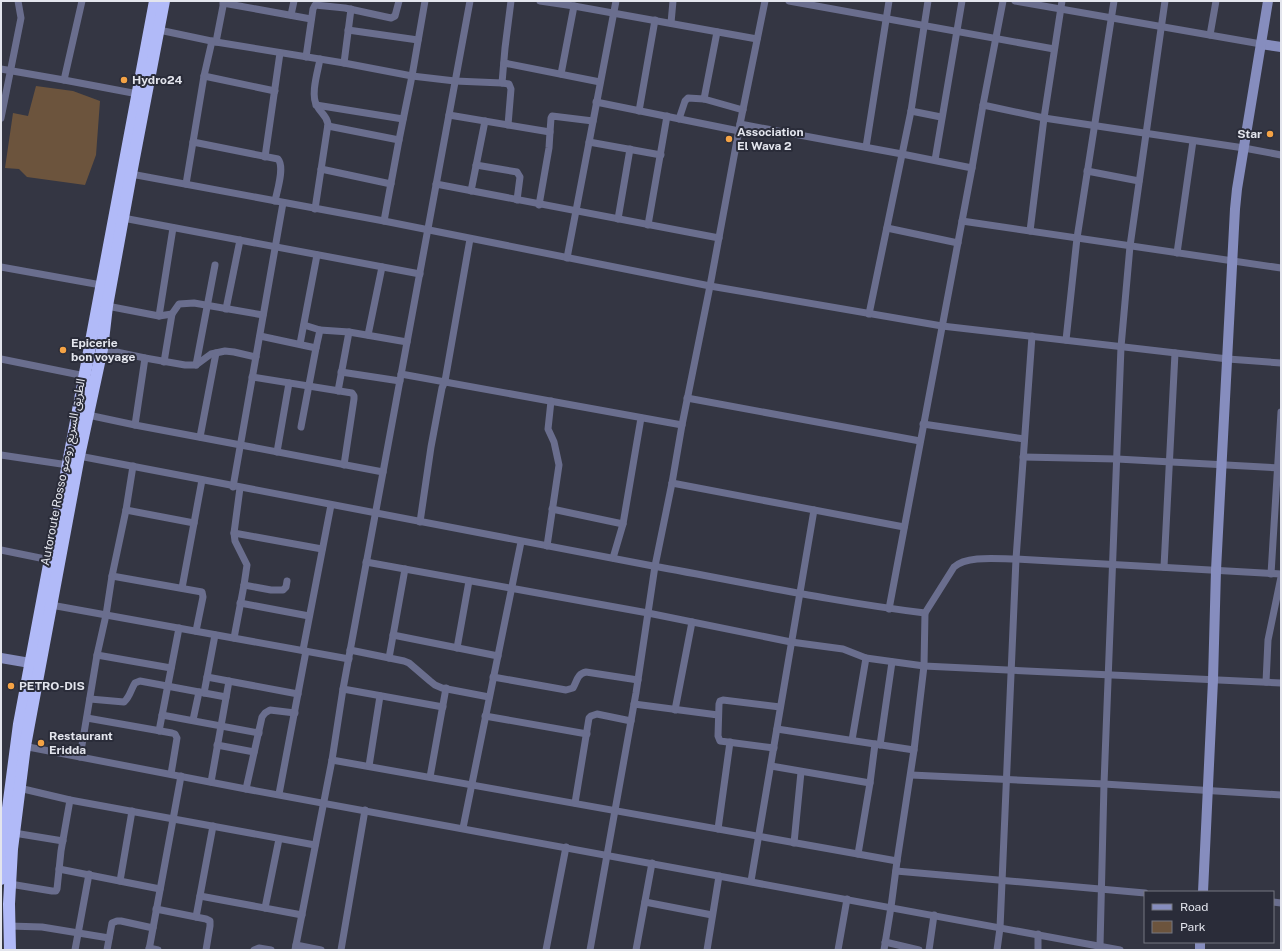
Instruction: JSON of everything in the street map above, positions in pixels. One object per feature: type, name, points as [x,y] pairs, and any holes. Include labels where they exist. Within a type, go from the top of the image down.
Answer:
[{"type":"highway","name":"Autoroute Rosso الطريق السريع روصو","points":[[10,950],[5,882],[4,832],[20,745],[51,605],[88,415],[101,285],[155,1]]},
{"type":"highway","name":"Autoroute Rosso الطريق السريع روصو","points":[[5,882],[14,833],[19,788],[20,745],[30,663],[85,376],[94,359],[102,349],[107,306],[164,1]]},
{"type":"street","points":[[1,118],[21,18],[18,1]]},
{"type":"street","points":[[64,80],[82,1]]},
{"type":"street","points":[[291,15],[294,1]]},
{"type":"street","points":[[306,57],[311,19],[315,5],[334,4],[352,10],[391,18],[395,16],[398,1]]},
{"type":"street","points":[[384,221],[425,1]]},
{"type":"street","points":[[321,950],[296,948],[314,845],[332,760],[366,562],[470,1]]},
{"type":"street","points":[[502,83],[511,1]]},
{"type":"street","points":[[540,1],[757,39]]},
{"type":"street","points":[[567,258],[616,1]]},
{"type":"street","points":[[671,23],[673,1]]},
{"type":"street","points":[[590,950],[634,704],[655,566],[710,286],[739,127],[765,1]]},
{"type":"street","points":[[789,1],[1054,49]]},
{"type":"street","points":[[866,147],[889,1]]},
{"type":"street","points":[[869,314],[911,111],[928,1]]},
{"type":"street","points":[[934,160],[962,1]]},
{"type":"street","points":[[889,608],[1003,1]]},
{"type":"street","points":[[1015,1],[1060,10],[1281,47]]},
{"type":"street","points":[[1030,231],[1044,118],[1062,1]]},
{"type":"street","points":[[1066,340],[1077,238],[1110,18],[1114,1]]},
{"type":"street","points":[[1100,946],[1104,784],[1121,346],[1130,246],[1165,1]]},
{"type":"street","points":[[1210,35],[1216,1]]},
{"type":"street","points":[[1203,891],[1213,680],[1216,570],[1232,261],[1238,188],[1268,1]]},
{"type":"street","points":[[186,184],[204,76],[214,42],[223,2],[311,19]]},
{"type":"street","points":[[561,74],[574,6]]},
{"type":"street","points":[[344,63],[352,10]]},
{"type":"street","points":[[639,111],[655,20]]},
{"type":"street","points":[[159,30],[214,42],[344,63],[412,76],[455,81],[509,84],[511,89],[508,125]]},
{"type":"street","points":[[348,30],[418,40]]},
{"type":"street","points":[[704,99],[716,32]]},
{"type":"street","points":[[265,156],[280,53]]},
{"type":"street","points":[[315,209],[328,126],[327,118],[316,105],[314,99],[314,90],[320,59]]},
{"type":"street","points":[[504,63],[600,82]]},
{"type":"street","points":[[1,69],[138,94]]},
{"type":"street","points":[[204,76],[275,91]]},
{"type":"street","points":[[679,119],[686,99],[704,99],[743,110]]},
{"type":"street","points":[[596,102],[679,119],[866,147],[972,168]]},
{"type":"street","points":[[316,105],[403,119]]},
{"type":"street","points":[[983,105],[1044,118],[1244,148],[1281,155]]},
{"type":"street","points":[[911,111],[941,117]]},
{"type":"street","points":[[449,115],[550,132]]},
{"type":"street","points":[[539,204],[549,148],[552,116],[593,121]]},
{"type":"street","points":[[648,225],[667,116]]},
{"type":"street","points":[[471,191],[485,121]]},
{"type":"street","points":[[328,126],[399,140]]},
{"type":"street","points":[[1177,253],[1193,141]]},
{"type":"street","points":[[193,142],[251,155],[274,158],[280,162],[281,169],[275,201]]},
{"type":"street","points":[[589,142],[661,155]]},
{"type":"street","points":[[618,219],[630,149]]},
{"type":"street","points":[[476,165],[517,172],[520,177],[517,200]]},
{"type":"street","points":[[321,169],[391,184]]},
{"type":"street","points":[[1087,171],[1139,181]]},
{"type":"street","points":[[131,174],[384,221],[710,286],[942,326],[1228,359],[1281,363]]},
{"type":"street","points":[[436,184],[576,212],[719,238]]},
{"type":"street","points":[[234,638],[247,565],[235,541],[234,533],[240,445],[283,203]]},
{"type":"street","points":[[123,218],[420,274]]},
{"type":"street","points":[[962,221],[1281,268]]},
{"type":"street","points":[[159,316],[173,228]]},
{"type":"street","points":[[887,228],[958,243]]},
{"type":"street","points":[[420,522],[431,447],[442,388],[445,381],[470,239]]},
{"type":"street","points":[[226,309],[240,240]]},
{"type":"street","points":[[300,344],[317,255]]},
{"type":"street","points":[[196,365],[215,265]]},
{"type":"street","points":[[368,336],[382,267]]},
{"type":"street","points":[[1,268],[101,285]]},
{"type":"street","points":[[164,362],[172,314],[179,304],[194,303],[263,316]]},
{"type":"street","points":[[107,306],[159,316],[172,314]]},
{"type":"street","points":[[304,325],[320,330],[349,332],[407,342]]},
{"type":"street","points":[[301,427],[320,330]]},
{"type":"street","points":[[338,391],[349,332]]},
{"type":"street","points":[[260,336],[316,348]]},
{"type":"street","points":[[997,950],[1000,928],[1016,560],[1032,336]]},
{"type":"street","points":[[102,349],[164,362],[196,365],[205,358],[224,351],[256,357]]},
{"type":"street","points":[[200,437],[216,353]]},
{"type":"street","points":[[1164,567],[1175,353]]},
{"type":"street","points":[[136,425],[146,358]]},
{"type":"street","points":[[1,359],[85,376]]},
{"type":"street","points":[[342,372],[400,381]]},
{"type":"street","points":[[401,374],[682,425]]},
{"type":"street","points":[[252,377],[352,393],[354,396],[344,465]]},
{"type":"street","points":[[277,452],[289,383]]},
{"type":"street","points":[[687,398],[920,441]]},
{"type":"street","points":[[547,546],[559,465],[558,455],[548,429],[551,401]]},
{"type":"street","points":[[1271,574],[1279,468],[1281,412]]},
{"type":"street","points":[[88,415],[383,472]]},
{"type":"street","points":[[613,558],[623,524],[641,418]]},
{"type":"street","points":[[923,424],[1024,440]]},
{"type":"street","points":[[1,455],[68,466]]},
{"type":"street","points":[[79,456],[521,542],[799,593],[925,613]]},
{"type":"street","points":[[1023,457],[1117,458],[1279,468]]},
{"type":"street","points":[[80,757],[97,655],[126,510],[133,466]]},
{"type":"street","points":[[182,588],[202,480]]},
{"type":"street","points":[[672,483],[904,527]]},
{"type":"street","points":[[279,794],[295,713],[309,616],[331,505]]},
{"type":"street","points":[[552,509],[623,524]]},
{"type":"street","points":[[126,510],[194,523]]},
{"type":"street","points":[[751,881],[814,510]]},
{"type":"street","points":[[234,533],[322,549]]},
{"type":"street","points":[[463,828],[521,542]]},
{"type":"street","points":[[1,550],[50,560]]},
{"type":"street","points":[[884,950],[911,775],[924,666],[925,613],[954,567],[959,563],[969,560],[1016,560],[1216,570],[1281,576],[1268,640],[1266,682]]},
{"type":"street","points":[[366,562],[648,613],[791,642],[843,649],[866,658],[892,662],[924,666],[1281,683]]},
{"type":"street","points":[[389,658],[405,569]]},
{"type":"street","points":[[112,576],[202,592],[203,594],[196,631]]},
{"type":"street","points":[[244,585],[271,590],[283,590],[286,587],[287,580]]},
{"type":"street","points":[[456,648],[469,581]]},
{"type":"street","points":[[240,603],[309,616]]},
{"type":"street","points":[[51,605],[349,659]]},
{"type":"street","points":[[675,710],[692,622]]},
{"type":"street","points":[[159,730],[179,628]]},
{"type":"street","points":[[193,720],[207,677],[215,635]]},
{"type":"street","points":[[393,636],[498,656]]},
{"type":"street","points":[[350,650],[404,661],[409,663],[435,685],[489,697]]},
{"type":"street","points":[[97,655],[171,668]]},
{"type":"street","points":[[1,658],[30,663]]},
{"type":"street","points":[[852,740],[866,658]]},
{"type":"street","points":[[858,854],[892,662]]},
{"type":"street","points":[[493,677],[566,690],[573,688],[577,677],[581,673],[586,672],[638,680]]},
{"type":"street","points":[[207,677],[298,694]]},
{"type":"street","points":[[211,782],[229,681]]},
{"type":"street","points":[[90,699],[124,702],[128,699],[131,689],[135,683],[140,682],[226,697]]},
{"type":"street","points":[[430,777],[446,688]]},
{"type":"street","points":[[343,689],[443,707]]},
{"type":"street","points":[[369,766],[380,696]]},
{"type":"street","points":[[774,748],[720,741],[718,739],[719,704],[720,701],[723,700],[780,707]]},
{"type":"street","points":[[634,704],[718,715]]},
{"type":"street","points":[[246,789],[262,717],[270,710],[295,713]]},
{"type":"street","points":[[575,803],[589,718],[593,714],[598,714],[631,721]]},
{"type":"street","points":[[162,715],[259,733]]},
{"type":"street","points":[[485,716],[587,734]]},
{"type":"street","points":[[87,718],[175,734],[177,738],[171,774]]},
{"type":"street","points":[[777,729],[914,750]]},
{"type":"street","points":[[718,829],[730,742]]},
{"type":"street","points":[[20,745],[246,789],[1120,950]]},
{"type":"street","points":[[217,745],[254,752]]},
{"type":"street","points":[[332,760],[897,862]]},
{"type":"street","points":[[771,766],[870,783]]},
{"type":"street","points":[[794,843],[801,772]]},
{"type":"street","points":[[911,775],[1104,784],[1281,795]]},
{"type":"street","points":[[158,950],[149,949],[181,776]]},
{"type":"street","points":[[19,788],[70,800],[314,845]]},
{"type":"street","points":[[5,882],[56,890],[58,886],[59,869],[70,800]]},
{"type":"street","points":[[340,950],[366,810]]},
{"type":"street","points":[[120,881],[132,811]]},
{"type":"street","points":[[196,917],[213,826]]},
{"type":"street","points":[[14,833],[63,842]]},
{"type":"street","points":[[265,908],[279,839]]},
{"type":"street","points":[[546,950],[566,847]]},
{"type":"street","points":[[636,950],[652,863]]},
{"type":"street","points":[[59,869],[160,889]]},
{"type":"street","points":[[896,871],[1144,893]]},
{"type":"street","points":[[76,950],[89,874]]},
{"type":"street","points":[[707,950],[719,876]]},
{"type":"street","points":[[200,896],[302,915]]},
{"type":"street","points":[[838,950],[847,899]]},
{"type":"street","points":[[645,902],[712,915]]},
{"type":"street","points":[[156,909],[210,921],[206,950]]},
{"type":"street","points":[[928,950],[934,916]]},
{"type":"street","points":[[107,950],[112,923],[117,921],[153,928]]},
{"type":"street","points":[[9,926],[37,927],[109,938]]},
{"type":"street","points":[[1038,934],[1038,950]]},
{"type":"street","points":[[885,942],[919,950]]},
{"type":"street","points":[[254,950],[259,948],[271,950]]},
{"type":"green space","points":[[36,86],[73,91],[100,101],[96,155],[85,185],[27,177],[19,169],[5,168],[13,113],[28,116]]},
{"type":"place","name":"Hydro24","points":[[124,80]]},
{"type":"place","name":"Star","points":[[1270,134]]},
{"type":"place","name":"Association El Wava 2","points":[[729,139]]},
{"type":"place","name":"Epicerie bon voyage","points":[[63,350]]},
{"type":"place","name":"PETRO-DIS","points":[[11,686]]},
{"type":"place","name":"Restaurant Eridda","points":[[41,743]]}]
